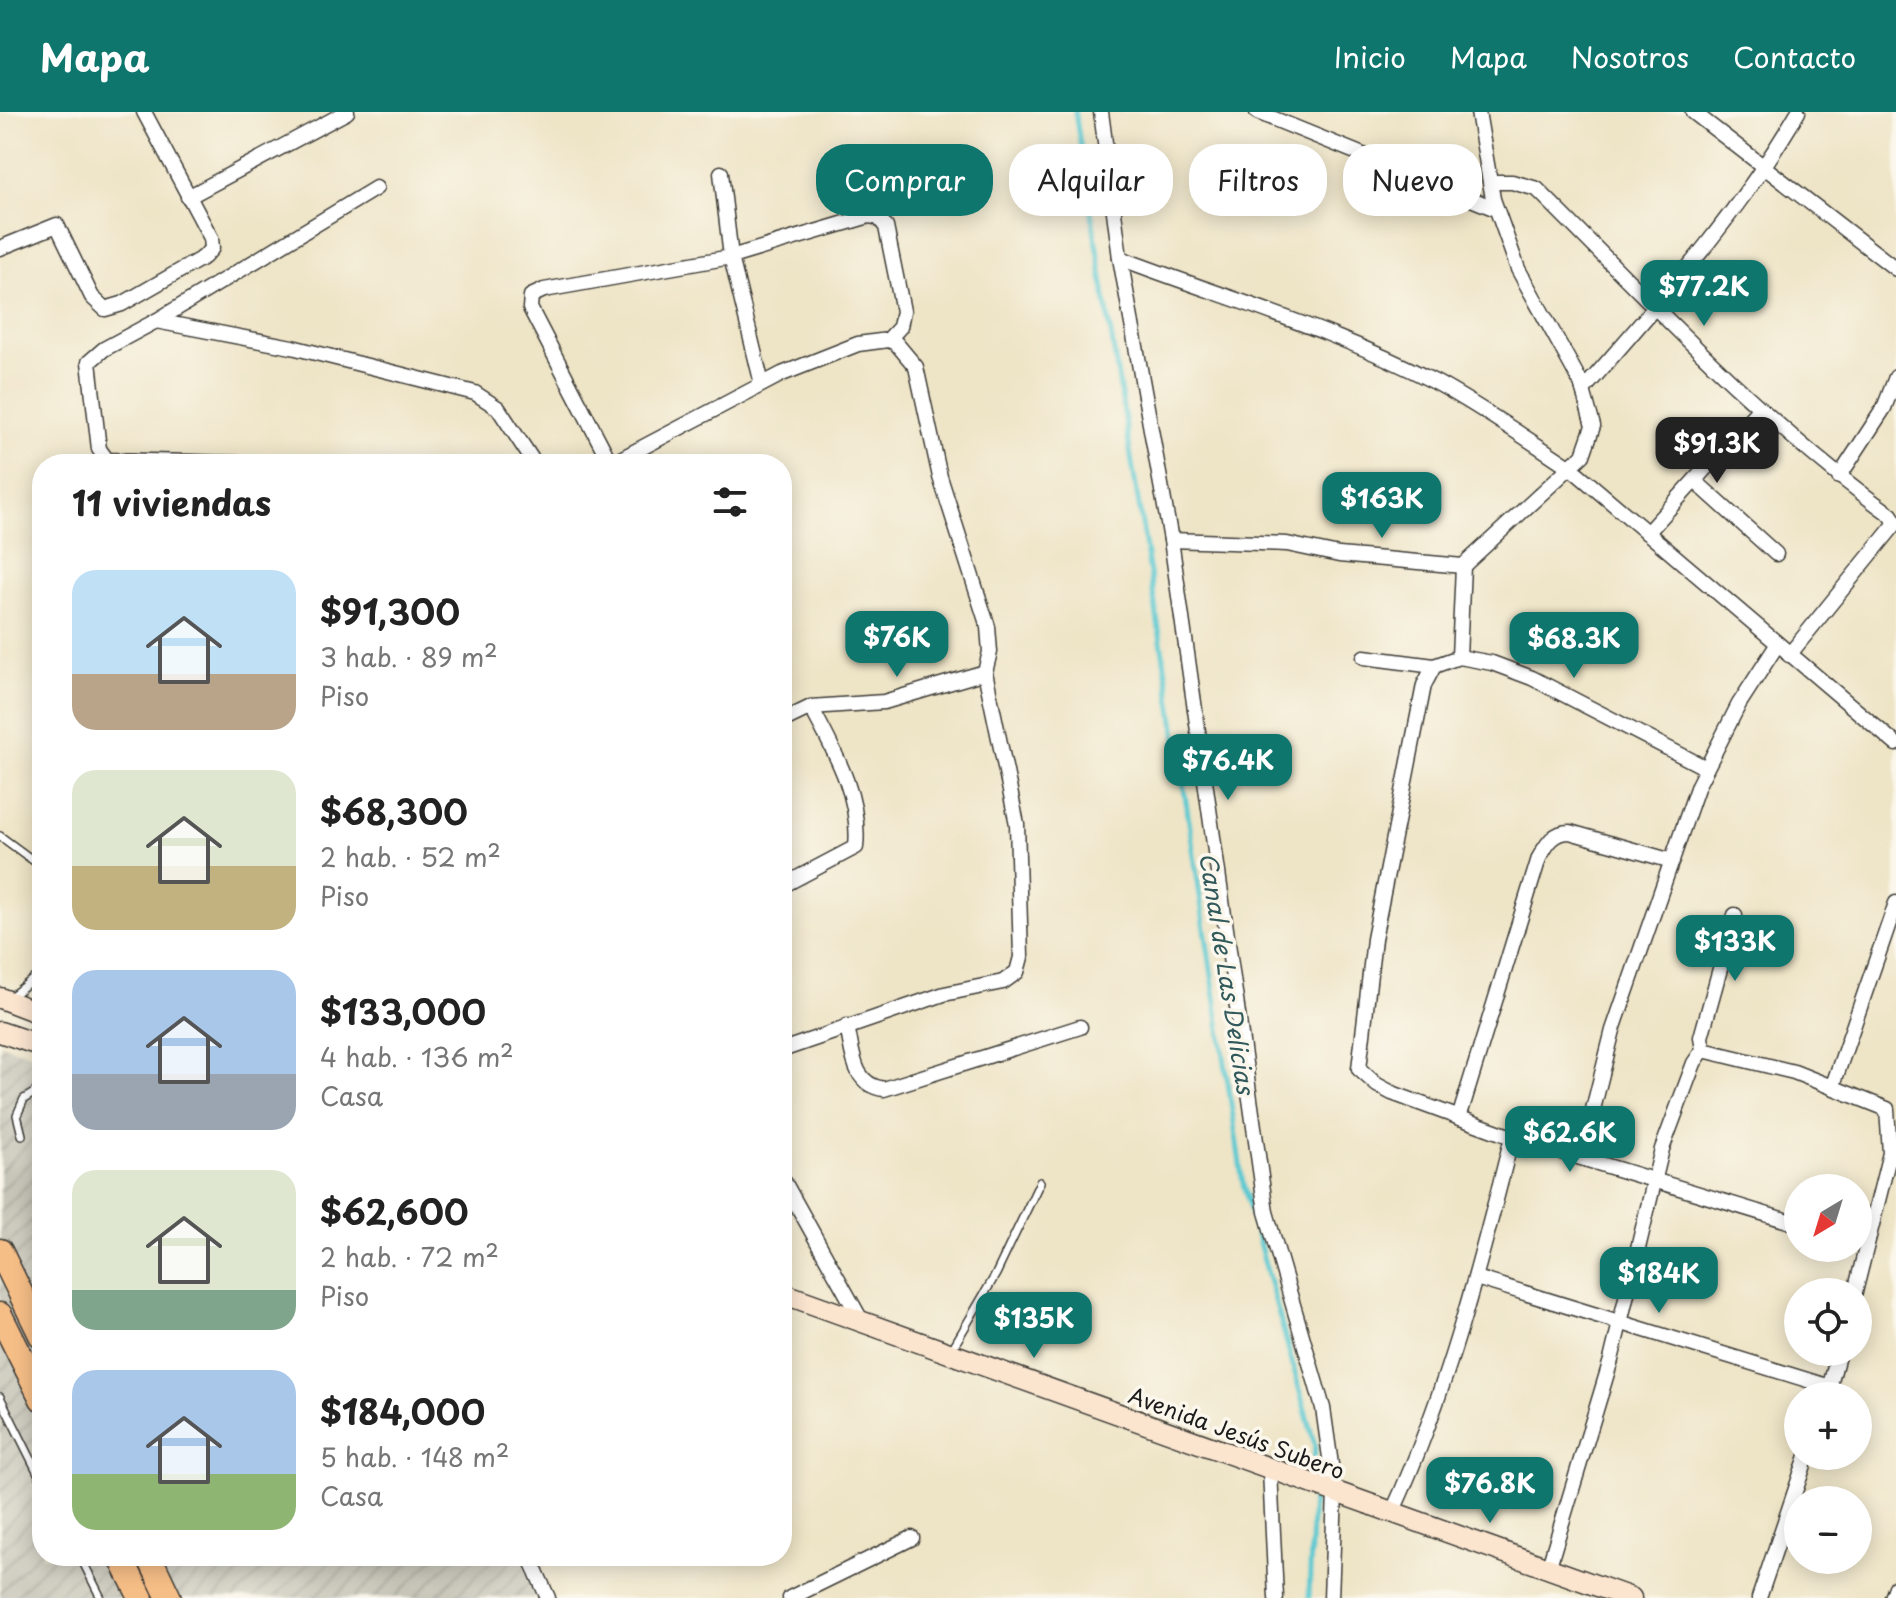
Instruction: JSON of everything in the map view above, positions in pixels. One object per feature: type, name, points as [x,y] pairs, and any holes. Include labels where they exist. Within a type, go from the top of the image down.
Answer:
[{"type":"highway","points":[[0,1251],[32,1317]]},
{"type":"highway","points":[[0,1315],[32,1379]]},
{"type":"highway","points":[[125,1566],[141,1598]]},
{"type":"highway","points":[[154,1566],[169,1598]]},
{"type":"main road","points":[[3,999],[32,1010]]},
{"type":"main road","points":[[0,1032],[32,1043]]},
{"type":"main road","name":"Avenida Jesús Subero","points":[[792,1296],[1631,1598]]},
{"type":"street","points":[[0,248],[57,225],[92,297],[105,309],[122,304],[204,257],[212,248],[211,238],[144,112]]},
{"type":"street","points":[[188,197],[347,112]]},
{"type":"street","points":[[1101,112],[1120,258],[1171,540],[1266,1212],[1323,1408],[1330,1491],[1331,1598]]},
{"type":"street","points":[[1257,112],[1496,209]]},
{"type":"street","points":[[1459,657],[1463,566],[1571,468],[1583,455],[1593,426],[1583,390],[1518,269],[1496,209],[1478,112]]},
{"type":"street","points":[[1693,112],[1896,269]]},
{"type":"street","points":[[1583,390],[1656,306],[1765,167],[1798,112]]},
{"type":"street","points":[[721,173],[731,257],[762,384]]},
{"type":"street","points":[[1490,182],[1512,182],[1537,189],[1758,410],[1891,515],[1896,523],[1739,704],[1706,768],[1613,1030],[1581,1157]]},
{"type":"street","points":[[103,454],[99,449],[89,362],[104,349],[376,188]]},
{"type":"street","points":[[606,454],[530,308],[531,296],[544,290],[731,257],[869,216],[879,218],[886,227],[897,269],[903,311],[900,327],[888,340],[832,353],[762,384],[630,454]]},
{"type":"street","points":[[1120,258],[1371,352],[1437,384],[1571,468],[1896,744]]},
{"type":"street","points":[[156,321],[292,347],[475,393],[498,408],[528,454]]},
{"type":"street","points":[[792,1046],[944,994],[1003,982],[1017,972],[1021,957],[1017,824],[985,672],[990,652],[988,627],[944,491],[916,367],[902,349],[888,340]]},
{"type":"street","points":[[1839,477],[1877,420],[1896,377]]},
{"type":"street","points":[[1647,533],[1758,410]]},
{"type":"street","points":[[1695,481],[1776,554]]},
{"type":"street","points":[[1171,540],[1287,544],[1339,555],[1463,566]]},
{"type":"street","points":[[1364,657],[1434,666],[1459,657],[1492,663],[1532,678],[1706,768]]},
{"type":"street","points":[[1434,666],[1424,685],[1390,854],[1359,1069],[1377,1085],[1512,1137],[1784,1220]]},
{"type":"street","points":[[792,716],[811,707],[884,702],[985,672]]},
{"type":"street","points":[[792,881],[856,847],[858,828],[852,799],[840,763],[811,707]]},
{"type":"street","points":[[1459,1118],[1539,858],[1550,841],[1561,832],[1570,832],[1672,861]]},
{"type":"street","points":[[1833,1085],[1896,903]]},
{"type":"street","points":[[1548,1569],[1619,1323],[1654,1180],[1694,1063],[1703,1050],[1701,1037],[1735,915]]},
{"type":"street","points":[[847,1026],[858,1074],[871,1088],[884,1089],[1080,1027]]},
{"type":"street","points":[[1703,1050],[1722,1052],[1833,1085],[1887,1109],[1893,1154],[1872,1217]]},
{"type":"street","points":[[1392,1513],[1414,1466],[1476,1278],[1512,1137]]},
{"type":"street","points":[[792,1196],[861,1320]]},
{"type":"street","points":[[1476,1278],[1800,1382]]},
{"type":"street","points":[[1270,1470],[1276,1598]]},
{"type":"street","points":[[1759,1598],[1802,1470]]},
{"type":"street","points":[[790,1598],[912,1538]]},
{"type":"street","points":[[534,1566],[548,1598]]},
{"type":"street","points":[[1892,1598],[1896,1587]]},
{"type":"lane","points":[[0,836],[32,860]]},
{"type":"lane","points":[[3,999],[32,979]]},
{"type":"lane","points":[[22,1135],[17,1115],[24,1099],[32,1094]]},
{"type":"lane","points":[[950,1352],[996,1274],[1040,1182]]},
{"type":"lane","points":[[0,1397],[32,1461]]},
{"type":"lane","points":[[85,1566],[101,1598]]},
{"type":"shaded area","points":[[0,1044],[32,1055],[32,1566],[524,1566],[539,1598],[0,1598]]},
{"type":"waterway","name":"Canal de Las Delicias","points":[[1075,112],[1174,721],[1243,1184],[1315,1446],[1313,1477]]},
{"type":"waterway","name":"Canal de Las Delicias","points":[[1309,1598],[1313,1491]]}]
